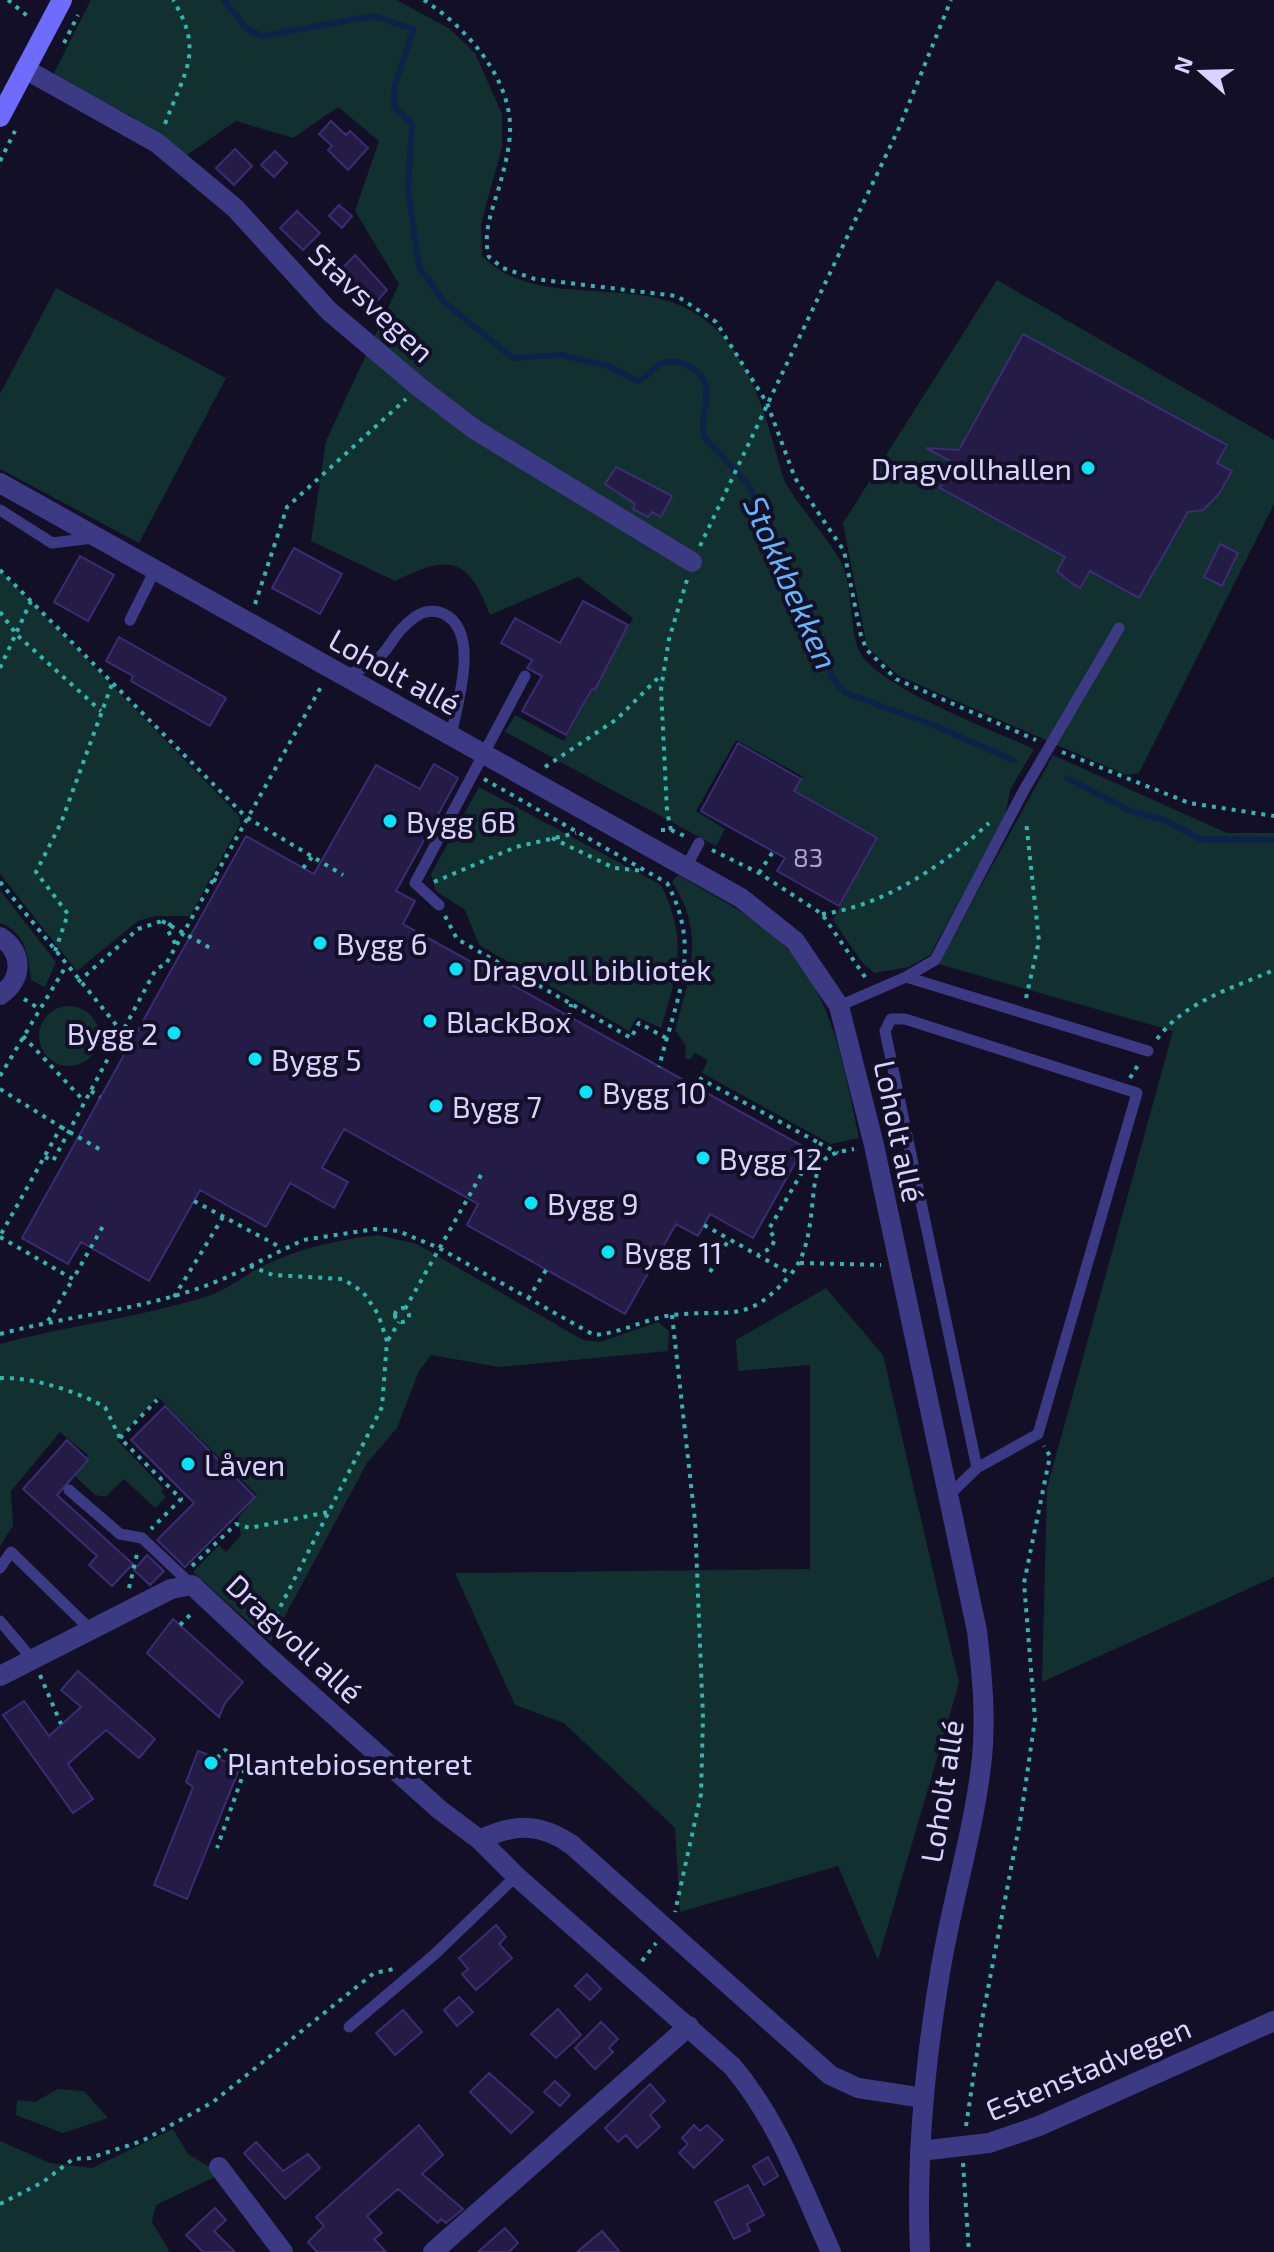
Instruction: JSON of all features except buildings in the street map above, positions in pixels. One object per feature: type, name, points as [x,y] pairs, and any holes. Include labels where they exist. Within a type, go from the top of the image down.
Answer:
[{"type":"main road","points":[[0,117],[62,0]]},
{"type":"street","name":"Stavsvegen","points":[[25,69],[157,143],[235,208],[329,311],[474,429],[692,562]]},
{"type":"street","name":"Loholt allé","points":[[0,483],[755,907],[783,929],[822,976],[839,1006],[874,1145],[898,1271],[977,1631],[984,1695],[982,1759],[939,1979],[924,2098],[920,2151],[920,2252]]},
{"type":"street","points":[[0,937],[14,950],[18,960],[15,981],[0,995]]},
{"type":"street","name":"Dragvoll allé","points":[[0,1676],[187,1580],[440,1810],[480,1840],[516,1876],[732,2066],[765,2109],[831,2252]]},
{"type":"street","points":[[480,1840],[514,1827],[552,1832],[572,1845],[830,2075],[858,2088],[924,2098]]},
{"type":"street","name":"Estenstadvegen","points":[[920,2151],[962,2148],[1039,2126],[1274,2021]]},
{"type":"street","points":[[433,2252],[689,2026]]},
{"type":"street","points":[[219,2167],[283,2252]]},
{"type":"lane","points":[[0,510],[52,543],[97,538]]},
{"type":"lane","points":[[130,620],[155,570]]},
{"type":"lane","points":[[336,671],[374,664],[412,619],[428,612],[447,615],[461,631],[465,648],[451,736]]},
{"type":"lane","points":[[839,1006],[906,977],[935,960],[1024,790],[1119,628]]},
{"type":"lane","points":[[439,905],[415,883],[525,676]]},
{"type":"lane","points":[[686,867],[699,843]]},
{"type":"lane","points":[[906,977],[1148,1051]]},
{"type":"lane","points":[[947,1496],[977,1468],[1038,1434],[1137,1093],[905,1019],[891,1019],[885,1031],[977,1468]]},
{"type":"lane","points":[[69,1490],[120,1534],[142,1538],[187,1580]]},
{"type":"lane","points":[[0,1568],[11,1552],[92,1631]]},
{"type":"lane","points":[[0,1621],[33,1660]]},
{"type":"lane","points":[[349,2027],[516,1876]]},
{"type":"path","points":[[8,0],[45,32]]},
{"type":"path","points":[[157,143],[189,61],[192,40],[173,0]]},
{"type":"path","points":[[424,0],[451,20],[478,50],[505,100],[510,119],[507,156],[486,238],[489,257],[503,268],[535,279],[660,292],[693,304],[725,334],[767,403],[795,478],[844,551],[861,636],[867,650],[896,679],[1145,788],[1189,803],[1274,816]]},
{"type":"path","points":[[873,990],[822,914],[759,873],[671,830],[661,720],[664,672],[669,639],[692,562],[899,128],[951,0]]},
{"type":"path","points":[[248,625],[287,507],[419,387]]},
{"type":"path","points":[[1,571],[246,817],[343,875]]},
{"type":"path","points":[[0,668],[31,601]]},
{"type":"path","points":[[0,612],[17,635],[101,711]]},
{"type":"path","points":[[45,1157],[53,1161],[156,969],[166,964],[246,817],[336,671]]},
{"type":"path","points":[[545,767],[617,719],[664,672]]},
{"type":"path","points":[[55,951],[68,914],[36,872],[61,823],[112,684]]},
{"type":"path","points":[[492,784],[667,883],[681,910],[687,941],[659,1067]]},
{"type":"path","points":[[1022,1012],[1039,941],[1028,861],[1024,790]]},
{"type":"path","points":[[822,914],[857,905],[924,875],[995,817]]},
{"type":"path","points":[[419,887],[547,837],[579,832]]},
{"type":"path","points":[[547,837],[574,846],[614,868],[646,871]]},
{"type":"path","points":[[759,873],[774,850]]},
{"type":"path","points":[[303,868],[312,857]]},
{"type":"path","points":[[213,879],[220,883]]},
{"type":"path","points":[[0,882],[78,982],[122,1032]]},
{"type":"path","points":[[439,905],[457,939],[631,1038],[639,1023],[666,1038]]},
{"type":"path","points":[[78,982],[138,929],[162,921],[171,923],[212,949]]},
{"type":"path","points":[[171,923],[167,929],[176,945]]},
{"type":"path","points":[[0,1076],[66,966]]},
{"type":"path","points":[[1126,1089],[1131,1073],[1176,1018],[1208,998],[1274,970]]},
{"type":"path","points":[[569,1017],[571,1004]]},
{"type":"path","points":[[23,1036],[85,1101]]},
{"type":"path","points":[[699,1078],[838,1153]]},
{"type":"path","points":[[0,1089],[101,1150]]},
{"type":"path","points":[[91,1091],[100,1097]]},
{"type":"path","points":[[61,1127],[0,1237],[73,1279]]},
{"type":"path","points":[[758,1255],[771,1248],[775,1239],[769,1229],[819,1143]]},
{"type":"path","points":[[0,1334],[48,1321],[112,1314],[174,1298],[214,1286],[282,1248],[303,1240],[375,1229],[408,1233],[439,1248],[594,1335],[672,1315],[745,1312],[772,1297],[800,1263],[809,1245],[817,1172],[825,1159],[874,1145]]},
{"type":"path","points":[[399,1322],[395,1312],[405,1309],[481,1175]]},
{"type":"path","points":[[194,1201],[282,1248]]},
{"type":"path","points":[[174,1298],[223,1217]]},
{"type":"path","points":[[704,1225],[791,1274]]},
{"type":"path","points":[[48,1321],[103,1226]]},
{"type":"path","points":[[710,1272],[729,1239]]},
{"type":"path","points":[[800,1263],[880,1265],[898,1271]]},
{"type":"path","points":[[250,1266],[273,1275],[343,1279],[363,1292],[378,1314],[387,1341],[382,1407],[274,1625],[256,1645]]},
{"type":"path","points":[[528,1299],[546,1270]]},
{"type":"path","points":[[387,1341],[399,1322],[408,1318],[405,1309]]},
{"type":"path","points":[[630,1976],[667,1930],[675,1911],[701,1794],[703,1718],[695,1521],[672,1315]]},
{"type":"path","points":[[0,1378],[13,1378],[88,1398],[105,1407],[120,1438],[181,1499],[142,1538],[131,1572],[126,1613]]},
{"type":"path","points":[[120,1438],[157,1400]]},
{"type":"path","points":[[969,2252],[962,2148],[982,2020],[1021,1816],[1035,1719],[1024,1583],[1050,1456],[1038,1434]]},
{"type":"path","points":[[187,1580],[234,1522],[261,1527],[330,1512]]},
{"type":"path","points":[[33,1660],[61,1724]]},
{"type":"path","points":[[217,1758],[225,1750],[240,1759],[244,1772],[217,1848]]},
{"type":"path","points":[[0,2204],[43,2182],[73,2159],[90,2158],[142,2141],[202,2109],[374,1973],[421,1965]]},
{"type":"green space","points":[[91,0],[397,0],[450,29],[475,53],[502,114],[502,147],[481,224],[482,256],[506,274],[533,284],[655,298],[683,307],[709,323],[737,355],[747,373],[764,413],[786,483],[842,564],[848,584],[855,638],[867,662],[885,677],[936,706],[1034,749],[1011,788],[1004,820],[930,955],[909,967],[874,973],[861,961],[833,920],[877,837],[813,801],[807,810],[789,800],[802,776],[736,740],[696,811],[725,829],[716,846],[505,732],[515,715],[564,741],[633,618],[578,577],[490,615],[474,581],[455,566],[430,567],[395,581],[311,541],[326,441],[399,284],[355,211],[379,141],[338,107],[293,138],[236,121],[187,155],[129,115],[52,77]]},
{"type":"green space","points":[[997,280],[1274,440],[1274,504],[1139,773],[1126,775],[899,676],[867,647],[843,523]]},
{"type":"green space","points":[[56,288],[226,378],[139,543],[0,469],[0,394]]},
{"type":"green space","points":[[0,570],[239,816],[240,824],[190,916],[155,916],[138,921],[77,971],[0,874]]},
{"type":"green space","points":[[1053,755],[1227,833],[1274,833],[1274,1577],[1042,1682],[1047,1488],[1173,1031],[938,964]]},
{"type":"green space","points":[[479,787],[661,885],[675,923],[678,956],[661,1028],[637,1017],[629,1031],[479,945],[465,910],[436,891],[431,874]]},
{"type":"green space","points":[[678,875],[761,925],[802,966],[835,1036],[859,1138],[831,1144],[702,1073],[708,1060],[695,1053],[690,1060],[685,1058],[686,1046],[675,1030],[690,972],[692,937],[683,901],[672,882]]},
{"type":"green space","points":[[0,890],[56,962],[45,987],[31,980],[27,953],[20,938],[0,923]]},
{"type":"green space","points":[[69,1006],[91,1014],[99,1036],[91,1058],[69,1066],[47,1058],[39,1036],[47,1014]]},
{"type":"green space","points":[[378,1235],[417,1244],[583,1340],[600,1342],[658,1322],[669,1331],[668,1351],[499,1367],[431,1355],[419,1371],[397,1428],[367,1463],[271,1642],[193,1572],[219,1545],[226,1552],[241,1535],[238,1518],[257,1495],[158,1397],[117,1440],[164,1489],[161,1492],[166,1497],[155,1508],[124,1479],[105,1497],[95,1495],[74,1475],[88,1455],[60,1432],[11,1491],[13,1526],[0,1546],[0,1344],[182,1304],[216,1293],[293,1253]]},
{"type":"green space","points":[[826,1288],[883,1355],[959,1683],[878,1960],[838,1866],[680,1912],[675,1828],[564,1723],[515,1705],[455,1573],[810,1569],[810,1365],[738,1371],[736,1340]]},
{"type":"green space","points":[[58,2089],[84,2091],[108,2118],[63,2133],[16,2115],[17,2100],[35,2102]]},
{"type":"green space","points":[[173,2129],[188,2154],[221,2174],[156,2205],[152,2222],[170,2252],[0,2252],[0,2141],[50,2163],[92,2168]]},
{"type":"waterway","name":"Stokkbekken","points":[[224,0],[246,28],[262,36],[374,16],[413,29],[395,85],[394,107],[412,124],[408,189],[419,267],[444,302],[513,358],[562,355],[608,366],[638,381],[659,365],[669,362],[685,364],[698,373],[706,390],[705,438],[749,485],[797,590],[805,599],[833,679],[844,692],[938,727],[1013,760]]},
{"type":"waterway","points":[[1067,778],[1131,811],[1164,820],[1200,839],[1274,840]]},
{"type":"place","name":"Dragvollhallen","points":[[1088,468]]},
{"type":"place","name":"Bygg 6B","points":[[390,821]]},
{"type":"place","name":"Bygg 6","points":[[320,943]]},
{"type":"place","name":"Dragvoll bibliotek","points":[[456,969]]},
{"type":"place","name":"BlackBox","points":[[430,1021]]},
{"type":"place","name":"Bygg 2","points":[[174,1033]]},
{"type":"place","name":"Bygg 5","points":[[255,1059]]},
{"type":"place","name":"Bygg 10","points":[[586,1092]]},
{"type":"place","name":"Bygg 7","points":[[436,1106]]},
{"type":"place","name":"Bygg 12","points":[[703,1158]]},
{"type":"place","name":"Bygg 9","points":[[531,1203]]},
{"type":"place","name":"Bygg 11","points":[[608,1252]]},
{"type":"place","name":"Låven","points":[[188,1464]]},
{"type":"place","name":"Plantebiosenteret","points":[[211,1763]]}]
